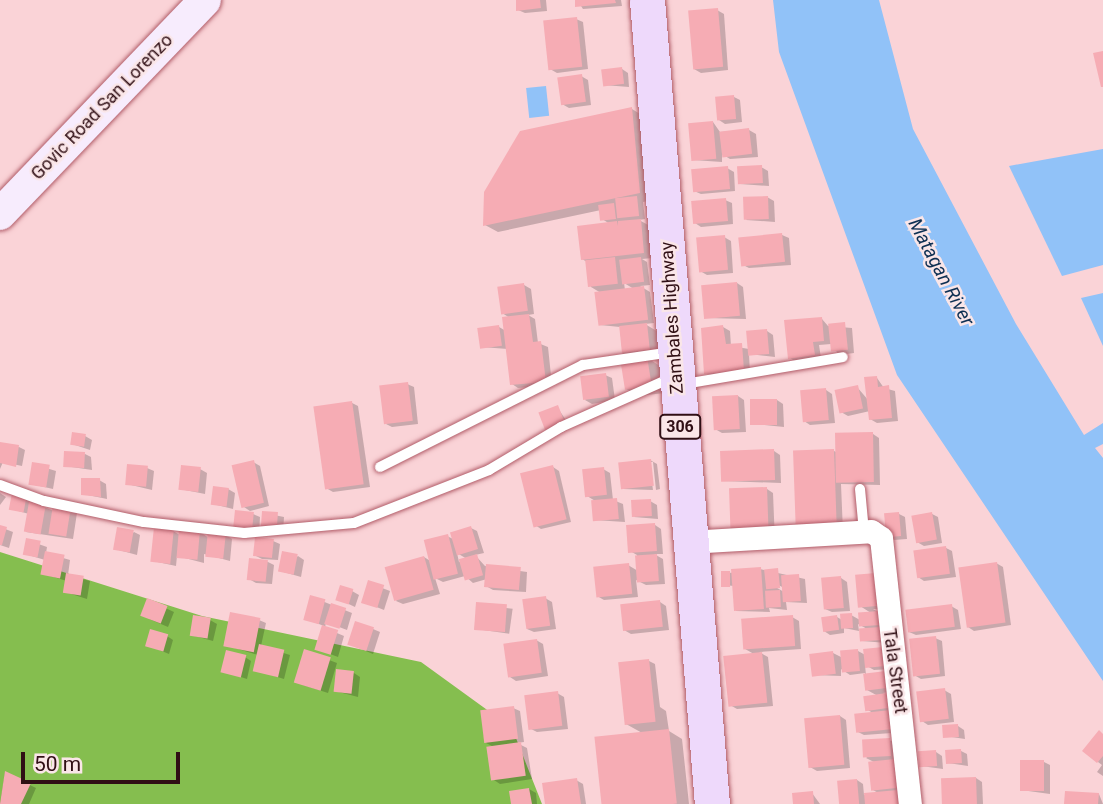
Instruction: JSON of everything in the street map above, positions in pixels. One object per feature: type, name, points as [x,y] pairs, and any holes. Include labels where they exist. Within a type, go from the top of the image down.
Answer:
[{"type":"main road","name":"Govic Road San Lorenzo","points":[[0,214],[205,0]]},
{"type":"main road","name":"Zambales Highway","points":[[647,0],[688,541],[712,804]]},
{"type":"street","points":[[688,541],[872,535]]},
{"type":"street","name":"Tala Street","points":[[872,535],[910,804]]},
{"type":"lane","points":[[380,467],[583,365],[676,371],[843,357]]},
{"type":"lane","points":[[0,485],[44,501],[144,522],[244,533],[354,523],[489,470],[561,426],[676,371]]},
{"type":"lane","points":[[860,489],[872,535]]},
{"type":"green space","points":[[0,552],[202,616],[421,662],[512,728],[542,804],[0,804]]},
{"type":"water","name":"Matagan River","points":[[773,0],[879,0],[913,129],[1016,324],[1084,435],[1103,423],[1103,444],[1095,448],[1103,458],[1103,681],[897,375],[779,52]]},
{"type":"water","points":[[546,86],[549,116],[529,118],[526,88]]},
{"type":"water","points":[[1103,149],[1103,265],[1062,276],[1009,166]]},
{"type":"water","points":[[1103,293],[1103,346],[1081,298]]},
{"type":"building","points":[[516,0],[540,0],[541,8],[516,11]]},
{"type":"building","points":[[575,0],[615,0],[616,3],[575,7]]},
{"type":"building","points":[[718,8],[723,67],[693,69],[688,11]]},
{"type":"building","points":[[577,17],[582,67],[548,70],[543,21]]},
{"type":"building","points":[[1103,51],[1103,87],[1101,87],[1093,53]]},
{"type":"building","points":[[622,67],[624,84],[603,86],[601,70]]},
{"type":"building","points":[[582,74],[586,102],[561,105],[557,77]]},
{"type":"building","points":[[734,95],[736,119],[717,121],[715,97]]},
{"type":"building","points":[[632,107],[640,193],[483,226],[484,192],[520,131]]},
{"type":"building","points":[[713,121],[716,159],[691,161],[688,123]]},
{"type":"building","points":[[749,128],[752,154],[722,157],[719,132]]},
{"type":"building","points":[[762,165],[763,183],[738,184],[737,166]]},
{"type":"building","points":[[728,166],[730,189],[693,192],[691,169]]},
{"type":"building","points":[[637,196],[639,216],[617,218],[615,198]]},
{"type":"building","points":[[768,196],[769,219],[744,220],[743,197]]},
{"type":"building","points":[[726,198],[728,221],[693,224],[691,201]]},
{"type":"building","points":[[614,203],[616,219],[600,221],[598,205]]},
{"type":"building","points":[[641,219],[644,253],[581,260],[577,226],[617,221],[618,226],[618,221]]},
{"type":"building","points":[[782,233],[785,262],[741,266],[738,238]]},
{"type":"building","points":[[725,235],[728,270],[699,272],[696,238]]},
{"type":"building","points":[[615,257],[618,284],[588,287],[585,260]]},
{"type":"building","points":[[641,257],[644,282],[622,284],[619,260]]},
{"type":"building","points":[[737,282],[740,316],[704,319],[701,285]]},
{"type":"building","points":[[524,283],[528,311],[501,314],[497,287]]},
{"type":"building","points":[[644,286],[648,320],[599,326],[594,292]]},
{"type":"building","points":[[529,314],[533,342],[541,341],[546,382],[510,385],[502,317]]},
{"type":"building","points":[[822,317],[824,341],[813,342],[815,355],[788,359],[784,320]]},
{"type":"building","points":[[845,322],[848,350],[831,352],[828,324]]},
{"type":"building","points":[[647,323],[650,350],[622,353],[619,326]]},
{"type":"building","points":[[499,325],[502,346],[480,349],[477,328]]},
{"type":"building","points":[[723,325],[726,344],[742,343],[744,371],[704,374],[701,328]]},
{"type":"building","points":[[767,329],[769,354],[748,356],[746,331]]},
{"type":"building","points":[[647,356],[652,386],[625,390],[620,360]]},
{"type":"building","points":[[606,373],[609,397],[583,400],[580,376]]},
{"type":"building","points":[[877,376],[878,387],[889,385],[892,418],[869,420],[864,377]]},
{"type":"building","points":[[408,382],[413,421],[384,424],[379,386]]},
{"type":"building","points":[[858,385],[863,408],[840,413],[835,390]]},
{"type":"building","points":[[826,388],[829,420],[803,422],[800,390]]},
{"type":"building","points":[[738,395],[740,429],[714,430],[712,396]]},
{"type":"building","points":[[750,399],[777,399],[777,425],[750,425]]},
{"type":"building","points":[[352,401],[364,484],[325,490],[313,406]]},
{"type":"building","points":[[558,405],[565,423],[545,430],[538,413]]},
{"type":"building","points":[[72,432],[86,434],[84,447],[70,445]]},
{"type":"building","points":[[873,432],[874,482],[836,483],[835,433]]},
{"type":"building","points":[[0,442],[19,445],[16,467],[0,463]]},
{"type":"building","points":[[774,449],[775,480],[721,482],[720,451]]},
{"type":"building","points":[[834,449],[837,529],[796,530],[793,450]]},
{"type":"building","points":[[64,451],[85,452],[84,468],[63,467]]},
{"type":"building","points":[[651,459],[654,486],[621,489],[618,462]]},
{"type":"building","points":[[254,460],[264,503],[241,508],[232,465]]},
{"type":"building","points":[[32,462],[50,465],[46,488],[28,485]]},
{"type":"building","points":[[127,464],[148,466],[146,487],[125,485]]},
{"type":"building","points":[[181,465],[201,467],[198,492],[178,490]]},
{"type":"building","points":[[553,465],[567,519],[534,528],[520,473]]},
{"type":"building","points":[[604,467],[607,495],[585,497],[582,469]]},
{"type":"building","points":[[81,478],[100,478],[101,497],[81,495]]},
{"type":"building","points":[[213,486],[229,488],[227,507],[211,505]]},
{"type":"building","points":[[767,487],[769,539],[731,540],[729,488]]},
{"type":"building","points":[[12,493],[27,496],[23,513],[9,510]]},
{"type":"building","points":[[617,498],[619,519],[593,521],[591,500]]},
{"type":"building","points":[[651,499],[652,516],[632,517],[631,500]]},
{"type":"building","points":[[29,502],[46,505],[41,534],[24,532]]},
{"type":"building","points":[[53,505],[71,508],[66,536],[48,534]]},
{"type":"building","points":[[235,510],[254,512],[252,532],[233,530]]},
{"type":"building","points":[[262,511],[278,512],[277,529],[261,528]]},
{"type":"building","points":[[899,512],[901,536],[886,537],[884,513]]},
{"type":"building","points":[[932,512],[937,540],[916,543],[911,516]]},
{"type":"building","points":[[655,523],[657,551],[628,553],[626,525]]},
{"type":"building","points":[[0,525],[7,527],[2,545],[0,545]]},
{"type":"building","points":[[471,526],[478,549],[457,555],[450,532]]},
{"type":"building","points":[[117,527],[134,530],[130,553],[113,550]]},
{"type":"building","points":[[154,527],[174,529],[170,564],[150,562]]},
{"type":"building","points":[[179,529],[200,531],[197,560],[176,558]]},
{"type":"building","points":[[208,531],[226,533],[223,559],[205,557]]},
{"type":"building","points":[[448,534],[458,574],[434,580],[424,540]]},
{"type":"building","points":[[255,537],[274,539],[272,558],[253,556]]},
{"type":"building","points":[[26,538],[41,541],[37,558],[23,555]]},
{"type":"building","points":[[946,546],[950,574],[917,578],[913,551]]},
{"type":"building","points":[[45,551],[65,555],[60,578],[40,575]]},
{"type":"building","points":[[282,551],[298,554],[294,575],[278,572]]},
{"type":"building","points":[[477,554],[483,575],[465,580],[459,559]]},
{"type":"building","points":[[657,554],[659,581],[637,582],[635,556]]},
{"type":"building","points":[[424,556],[434,590],[394,601],[385,567]]},
{"type":"building","points":[[249,558],[268,560],[266,582],[247,580]]},
{"type":"building","points":[[997,562],[1005,622],[967,628],[958,567]]},
{"type":"building","points":[[629,563],[632,594],[596,598],[593,567]]},
{"type":"building","points":[[486,564],[521,567],[519,590],[484,587]]},
{"type":"building","points":[[761,567],[764,609],[734,611],[731,569]]},
{"type":"building","points":[[778,568],[780,588],[766,589],[764,569]]},
{"type":"building","points":[[721,571],[730,571],[730,587],[721,587]]},
{"type":"building","points":[[66,573],[84,576],[81,596],[63,593]]},
{"type":"building","points":[[876,573],[879,606],[858,608],[855,575]]},
{"type":"building","points":[[799,574],[801,601],[783,602],[781,575]]},
{"type":"building","points":[[841,576],[844,608],[824,610],[821,578]]},
{"type":"building","points":[[368,580],[384,585],[377,608],[361,603]]},
{"type":"building","points":[[340,585],[353,589],[349,604],[335,600]]},
{"type":"building","points":[[780,590],[781,607],[766,608],[765,591]]},
{"type":"building","points":[[310,595],[325,599],[319,624],[303,620]]},
{"type":"building","points":[[546,596],[550,626],[526,629],[522,599]]},
{"type":"building","points":[[147,598],[168,606],[161,624],[140,616]]},
{"type":"building","points":[[660,600],[663,627],[623,631],[620,604]]},
{"type":"building","points":[[476,602],[507,604],[505,632],[474,630]]},
{"type":"building","points":[[331,603],[346,608],[339,629],[324,624]]},
{"type":"building","points":[[952,604],[955,627],[908,633],[905,610]]},
{"type":"building","points":[[879,611],[880,625],[859,626],[858,612]]},
{"type":"building","points":[[230,612],[260,618],[254,652],[223,646]]},
{"type":"building","points":[[852,613],[853,628],[841,629],[840,614]]},
{"type":"building","points":[[193,615],[211,618],[207,639],[190,636]]},
{"type":"building","points":[[793,615],[795,646],[743,650],[741,619]]},
{"type":"building","points":[[837,615],[839,630],[823,632],[821,617]]},
{"type":"building","points":[[355,621],[374,627],[366,651],[347,645]]},
{"type":"building","points":[[322,625],[338,630],[331,655],[314,650]]},
{"type":"building","points":[[880,627],[881,640],[860,641],[859,628]]},
{"type":"building","points":[[150,629],[168,634],[163,652],[145,646]]},
{"type":"building","points":[[936,636],[940,674],[913,677],[909,639]]},
{"type":"building","points":[[537,639],[542,673],[508,677],[503,644]]},
{"type":"building","points":[[259,644],[284,650],[278,677],[253,671]]},
{"type":"building","points":[[883,647],[885,666],[865,668],[863,649]]},
{"type":"building","points":[[304,649],[331,657],[321,691],[294,682]]},
{"type":"building","points":[[858,649],[860,671],[842,672],[840,651]]},
{"type":"building","points":[[226,650],[246,655],[241,677],[220,672]]},
{"type":"building","points":[[833,651],[836,674],[812,677],[809,654]]},
{"type":"building","points":[[762,652],[767,703],[729,707],[723,656]]},
{"type":"building","points":[[649,659],[656,722],[625,725],[618,662]]},
{"type":"building","points":[[336,669],[354,671],[351,694],[334,692]]},
{"type":"building","points":[[886,671],[888,688],[865,691],[863,674]]},
{"type":"building","points":[[945,688],[949,719],[920,722],[916,692]]},
{"type":"building","points":[[558,691],[562,726],[529,730],[524,695]]},
{"type":"building","points":[[887,693],[889,708],[865,711],[863,696]]},
{"type":"building","points":[[514,706],[518,739],[484,743],[480,710]]},
{"type":"building","points":[[891,710],[893,729],[856,733],[854,714]]},
{"type":"building","points":[[840,715],[844,765],[808,768],[804,718]]},
{"type":"building","points":[[958,724],[959,737],[943,738],[942,725]]},
{"type":"building","points":[[669,729],[677,804],[601,804],[594,737]]},
{"type":"building","points":[[1099,730],[1103,734],[1103,756],[1097,763],[1082,751]]},
{"type":"building","points":[[890,738],[891,756],[863,757],[862,739]]},
{"type":"building","points":[[521,742],[526,776],[491,781],[486,747]]},
{"type":"building","points":[[961,749],[962,763],[946,764],[945,750]]},
{"type":"building","points":[[936,750],[937,766],[919,767],[918,751]]},
{"type":"building","points":[[895,759],[898,788],[871,791],[868,762]]},
{"type":"building","points":[[1020,760],[1044,760],[1044,791],[1020,791]]},
{"type":"building","points":[[5,771],[31,783],[21,804],[0,804]]},
{"type":"building","points":[[976,777],[977,804],[942,804],[941,778]]},
{"type":"building","points":[[577,778],[581,804],[545,804],[542,783]]},
{"type":"building","points":[[857,779],[859,804],[839,804],[837,781]]},
{"type":"building","points":[[529,788],[532,804],[511,804],[509,791]]},
{"type":"building","points":[[898,790],[900,804],[865,804],[864,793]]},
{"type":"building","points":[[813,791],[814,804],[793,804],[792,793]]},
{"type":"building","points":[[1065,791],[1099,793],[1098,804],[1064,804]]}]
